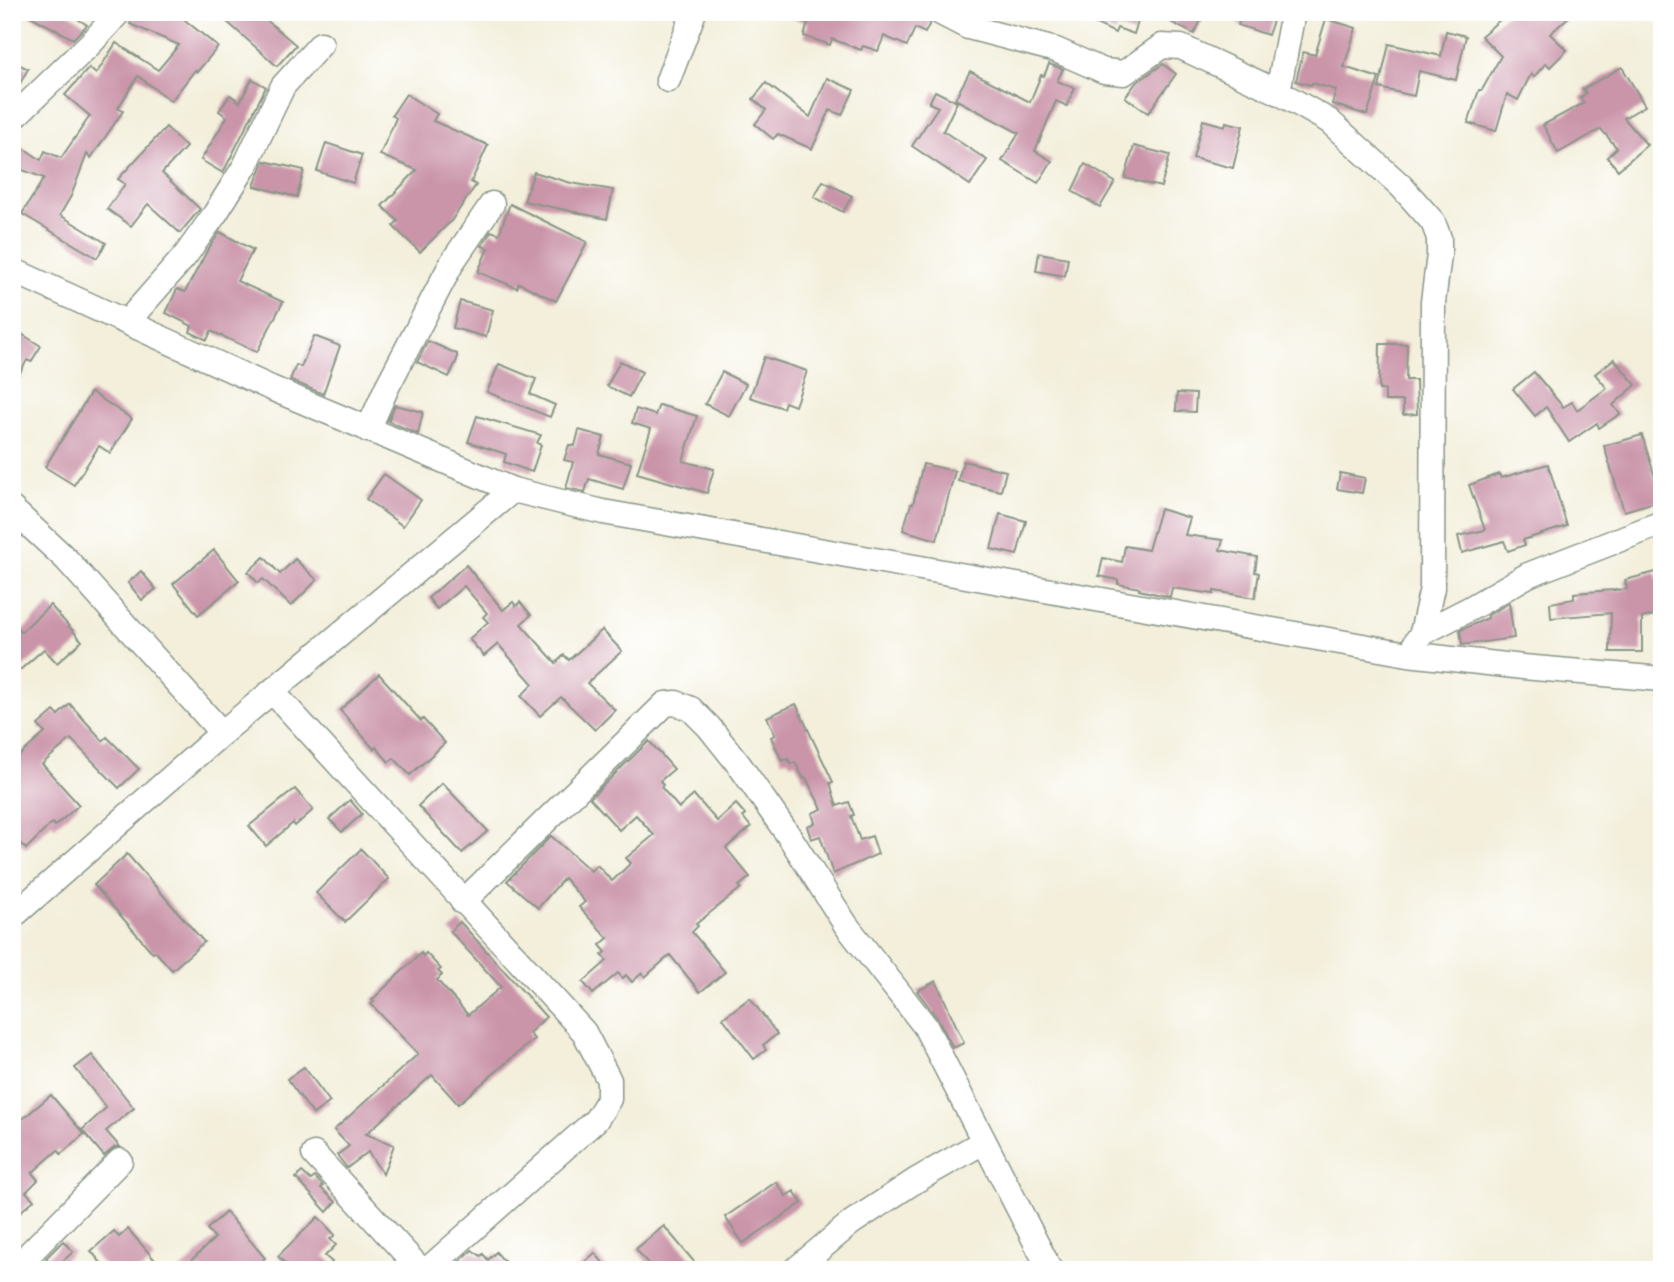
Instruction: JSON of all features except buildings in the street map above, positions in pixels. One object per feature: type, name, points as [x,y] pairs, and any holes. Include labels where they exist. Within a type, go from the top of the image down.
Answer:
[{"type":"street","points":[[14,114],[119,12]]},
{"type":"street","points":[[668,80],[694,12]]},
{"type":"street","points":[[939,12],[968,27],[1056,50],[1104,71],[1124,73],[1163,46],[1181,47],[1278,92],[1329,121],[1401,186],[1433,222],[1439,238],[1439,255],[1433,302],[1432,588],[1422,633],[1408,654]]},
{"type":"street","points":[[1278,92],[1293,12]]},
{"type":"street","points":[[127,322],[185,256],[215,214],[245,166],[283,86],[321,44]]},
{"type":"street","points":[[368,430],[387,387],[453,261],[492,204]]},
{"type":"street","points":[[12,270],[368,430],[513,490],[603,512],[1408,654],[1662,679]]},
{"type":"street","points":[[12,917],[222,733],[513,490]]},
{"type":"street","points":[[12,509],[66,559],[222,733]]},
{"type":"street","points":[[1422,633],[1528,575],[1662,523]]},
{"type":"street","points":[[272,691],[584,1032],[609,1080],[609,1099],[596,1119],[427,1270]]},
{"type":"street","points":[[463,902],[665,704],[676,702],[691,709],[740,766],[846,925],[925,1026],[982,1142],[1050,1270]]},
{"type":"street","points":[[795,1270],[850,1223],[982,1142]]},
{"type":"street","points":[[314,1154],[421,1270]]},
{"type":"street","points":[[29,1270],[26,1266],[30,1253],[120,1161]]}]
